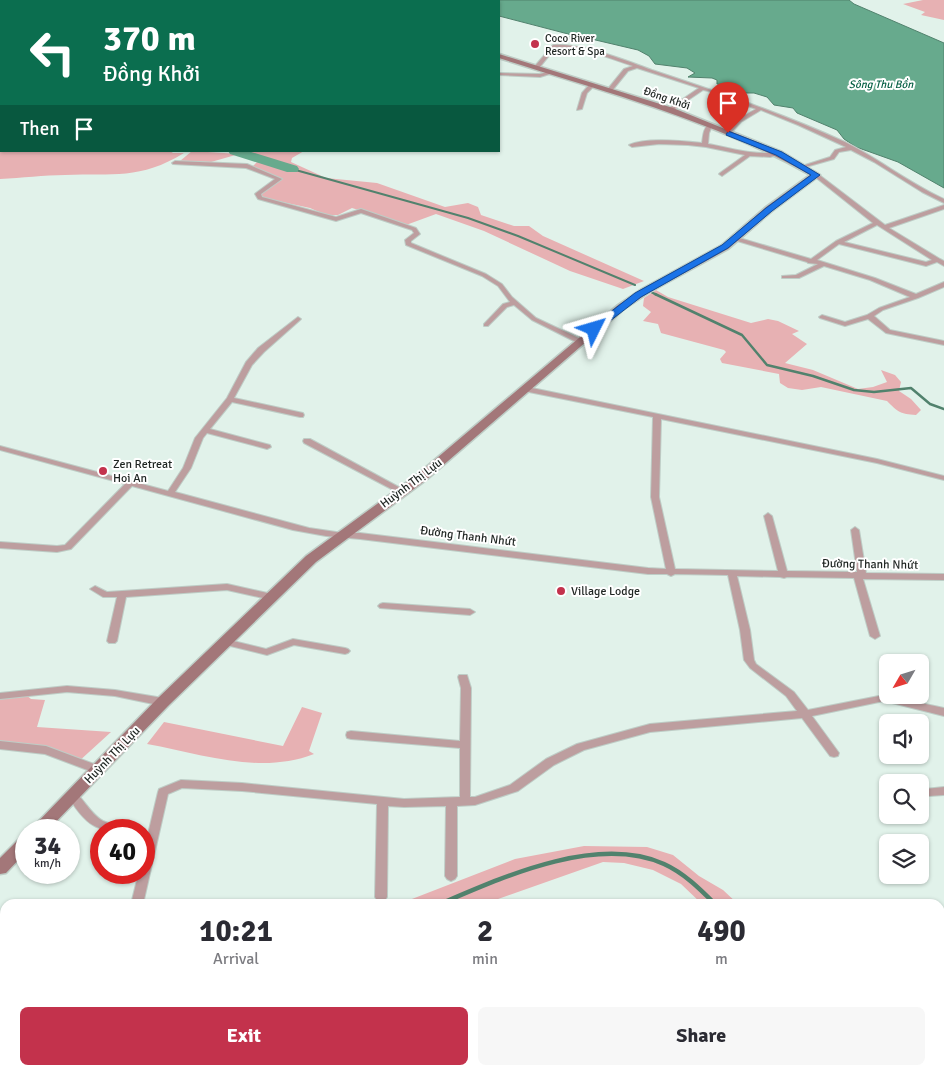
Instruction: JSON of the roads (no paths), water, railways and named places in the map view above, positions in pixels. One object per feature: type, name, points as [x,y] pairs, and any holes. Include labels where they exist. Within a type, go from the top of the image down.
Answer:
[{"type":"street","points":[[537,67],[557,46],[583,50],[638,66],[761,108],[852,148],[944,201]]},
{"type":"street","name":"Đồng Khởi","points":[[500,56],[670,110],[779,154],[804,167],[877,223],[941,262]]},
{"type":"street","points":[[608,91],[626,70],[638,66]]},
{"type":"street","points":[[500,74],[544,76],[551,72]]},
{"type":"street","points":[[579,109],[585,93],[591,86]]},
{"type":"street","points":[[670,110],[703,88]]},
{"type":"street","points":[[728,133],[740,120],[761,108]]},
{"type":"street","points":[[705,145],[709,126]]},
{"type":"street","points":[[632,145],[644,143],[705,145],[767,157],[779,154]]},
{"type":"street","points":[[804,167],[832,158],[837,151],[852,148]]},
{"type":"street","points":[[722,174],[750,154]]},
{"type":"street","points":[[174,163],[249,167],[279,179],[258,194],[260,198],[336,219],[361,212],[414,229],[417,234],[408,240],[408,244],[484,275],[500,285],[515,303],[541,323],[581,341]]},
{"type":"street","name":"Huỳnh Thị Lựu","points":[[49,819],[163,702],[311,560],[340,536],[402,491],[638,295],[714,254],[736,239],[769,209],[816,175]]},
{"type":"street","points":[[885,227],[944,207]]},
{"type":"street","points":[[810,262],[838,242],[877,223]]},
{"type":"street","points":[[736,239],[887,283],[916,298]]},
{"type":"street","points":[[838,242],[926,264],[941,262]]},
{"type":"street","points":[[784,277],[798,277],[822,265]]},
{"type":"street","points":[[822,317],[843,324],[869,316],[882,308],[916,298],[944,284]]},
{"type":"street","points":[[486,325],[505,305],[515,303]]},
{"type":"street","points":[[869,316],[888,332],[944,343]]},
{"type":"street","points":[[170,494],[187,468],[199,438],[230,399],[255,356],[298,319]]},
{"type":"street","points":[[527,389],[877,460],[944,478]]},
{"type":"street","points":[[230,399],[300,415]]},
{"type":"street","points":[[657,416],[655,497],[671,573]]},
{"type":"street","points":[[205,430],[267,447]]},
{"type":"street","points":[[307,441],[402,491]]},
{"type":"street","name":"Đường Thanh Nhứt","points":[[0,448],[277,523],[340,536],[360,536],[671,573],[944,577]]},
{"type":"street","points":[[0,545],[57,549],[68,547],[129,484]]},
{"type":"street","points":[[768,516],[784,575]]},
{"type":"street","points":[[855,530],[860,576],[875,636]]},
{"type":"street","points":[[732,574],[745,630],[749,660],[753,666],[790,694],[834,753]]},
{"type":"street","points":[[95,589],[106,595],[122,595],[227,587],[272,597]]},
{"type":"street","points":[[112,641],[122,595]]},
{"type":"street","points":[[383,606],[470,612]]},
{"type":"street","points":[[225,642],[267,652],[293,642],[345,651]]},
{"type":"street","points":[[464,677],[466,688],[465,801]]},
{"type":"street","points":[[0,696],[67,689],[115,693],[163,702]]},
{"type":"street","points":[[153,819],[163,792],[181,784],[242,787],[383,801],[465,801],[475,800],[514,788],[550,762],[581,747],[650,728],[806,714],[884,698],[944,712]]},
{"type":"street","points":[[351,735],[466,745]]},
{"type":"street","points":[[0,745],[46,750],[98,770]]},
{"type":"street","points":[[929,792],[944,791]]},
{"type":"street","points":[[73,795],[84,814],[90,819]]},
{"type":"street","points":[[381,896],[383,801]]},
{"type":"street","points":[[451,876],[452,802]]},
{"type":"street","points":[[0,868],[15,853]]},
{"type":"street","points":[[138,899],[140,884]]},
{"type":"water","name":"Sông Thu Bồn","points":[[500,0],[849,0],[854,4],[944,43],[944,188],[898,162],[856,147],[844,139],[837,130],[797,113],[793,108],[774,105],[767,97],[754,93],[742,93],[740,87],[717,84],[717,80],[712,78],[688,77],[695,73],[687,68],[655,64],[649,56],[638,50],[587,38],[576,40],[566,38],[572,35],[500,16]]},
{"type":"waterway","points":[[237,152],[292,169]]},
{"type":"waterway","points":[[292,169],[468,218],[518,236],[635,285]]},
{"type":"waterway","points":[[651,292],[655,294]]},
{"type":"waterway","points":[[655,294],[742,335],[767,365],[813,376],[854,390],[874,392],[911,388],[930,404],[944,409]]},
{"type":"waterway","points":[[452,899],[492,882],[550,863],[580,856],[610,854],[638,856],[664,864],[685,877],[710,899]]},
{"type":"place","name":"Coco River Resort & Spa","points":[[535,44]]},
{"type":"place","name":"Zen Retreat Hoi An","points":[[103,471]]},
{"type":"place","name":"Village Lodge","points":[[561,591]]}]
